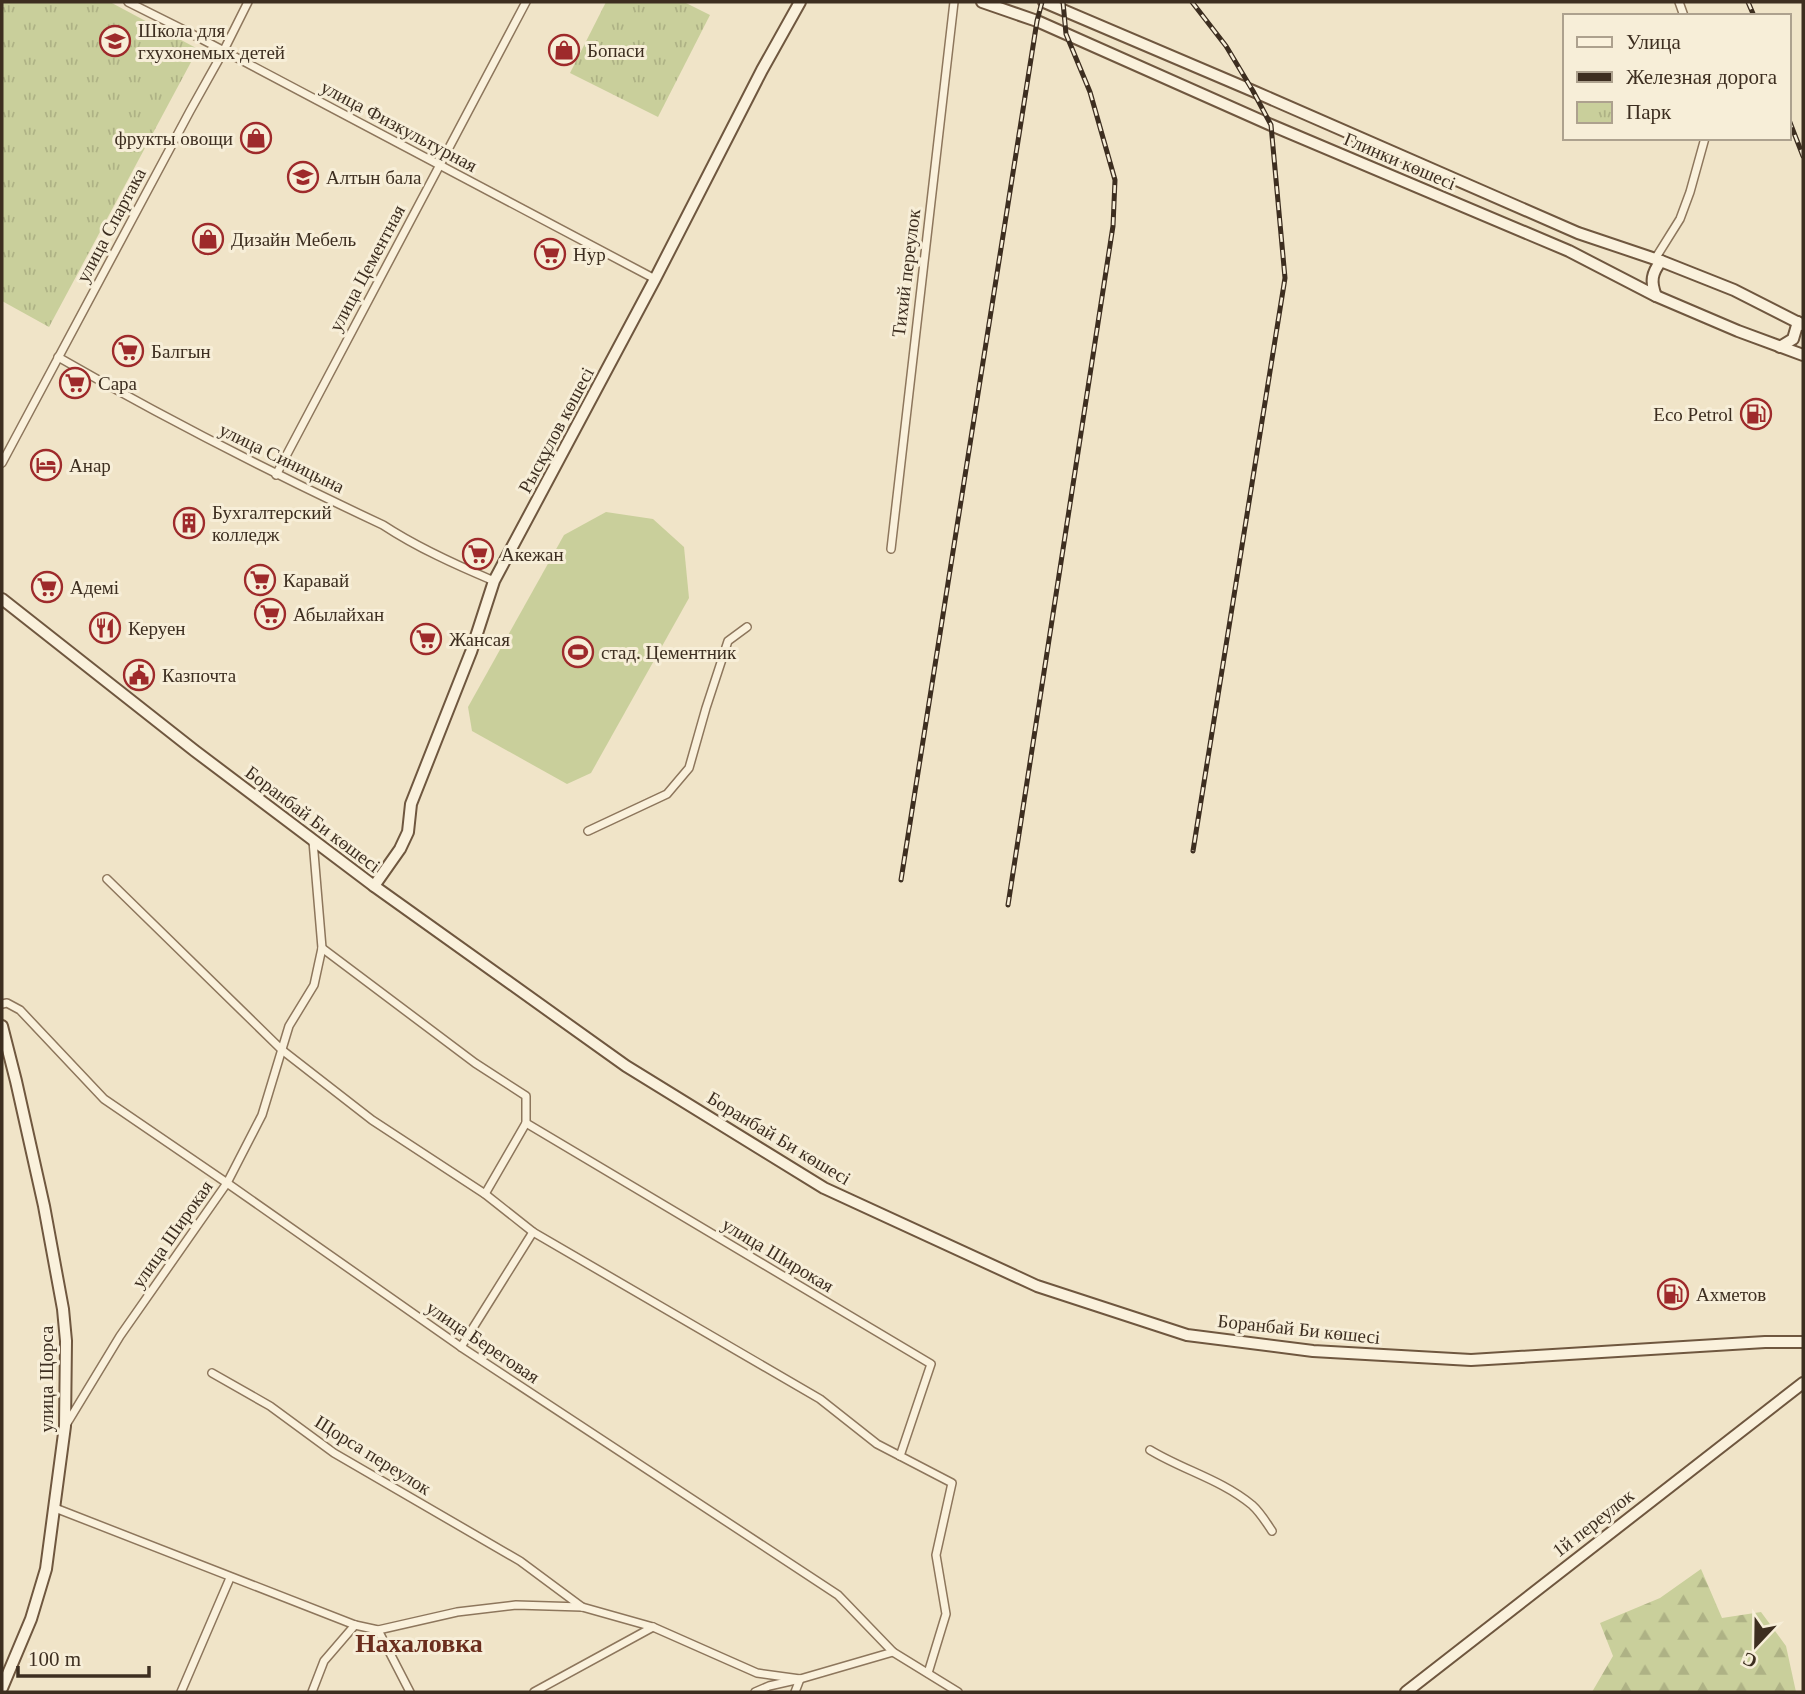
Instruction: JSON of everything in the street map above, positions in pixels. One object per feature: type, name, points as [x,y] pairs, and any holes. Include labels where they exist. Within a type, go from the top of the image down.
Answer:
[{"type":"main road","name":"Рысқұлов көшесі","points":[[373,886],[400,849],[408,832],[411,804],[471,652],[494,581],[800,2]]},
{"type":"main road","name":"Глинки көшесі","points":[[983,2],[1037,21],[1366,166],[1569,251],[1656,296],[1803,355]]},
{"type":"main road","name":"Глинки көшесі","points":[[1044,2],[1578,233],[1734,290],[1801,324]]},
{"type":"main road","points":[[1366,166],[1372,142]]},
{"type":"main road","points":[[1656,296],[1652,277],[1658,260]]},
{"type":"main road","points":[[1780,347],[1793,339],[1801,324]]},
{"type":"main road","name":"Боранбай Би көшесі","points":[[2,599],[373,886],[626,1066],[824,1188],[1037,1286],[1187,1335],[1313,1351],[1471,1360],[1803,1342]]},
{"type":"main road","name":"улица Щорса","points":[[2,1026],[44,1206],[66,1341],[65,1426],[46,1569],[31,1619],[2,1688]]},
{"type":"main road","name":"1й переулок","points":[[1406,1692],[1803,1383]]},
{"type":"street","name":"улица Физкультурная","points":[[128,2],[655,279]]},
{"type":"street","name":"улица Спартака","points":[[2,463],[248,2]]},
{"type":"street","name":"улица Цементная","points":[[276,475],[526,2]]},
{"type":"street","name":"Тихий переулок","points":[[891,549],[954,2]]},
{"type":"street","points":[[1658,260],[1680,219],[1704,140]]},
{"type":"street","name":"улица Синицына","points":[[58,357],[276,475],[494,581]]},
{"type":"street","points":[[588,831],[667,794],[689,768],[728,641],[747,627]]},
{"type":"street","name":"улица Широкая","points":[[65,1426],[120,1336],[227,1183],[262,1115],[289,1026],[314,985],[322,948],[313,841]]},
{"type":"street","points":[[107,880],[282,1050],[372,1120],[485,1194],[533,1232],[820,1399],[877,1444],[952,1483],[936,1555],[946,1614],[928,1673]]},
{"type":"street","points":[[322,948],[475,1063],[526,1096],[526,1123],[485,1194]]},
{"type":"street","name":"улица Береговая","points":[[2,1003],[20,1010],[104,1100],[461,1347],[838,1595],[894,1652],[958,1692]]},
{"type":"street","name":"улица Широкая","points":[[526,1123],[931,1364],[900,1456]]},
{"type":"street","points":[[461,1347],[533,1232]]},
{"type":"street","name":"Щорса переулок","points":[[212,1373],[270,1406],[334,1453],[520,1561],[582,1607]]},
{"type":"street","points":[[1150,1450],[1222,1485],[1254,1506],[1272,1531]]},
{"type":"street","points":[[55,1508],[355,1625],[379,1630],[457,1612],[516,1605],[582,1607],[653,1627],[757,1673],[800,1679]]},
{"type":"street","points":[[181,1692],[230,1578]]},
{"type":"street","points":[[312,1692],[324,1661],[355,1625]]},
{"type":"street","points":[[534,1692],[653,1627]]},
{"type":"street","points":[[379,1630],[410,1692]]},
{"type":"street","points":[[755,1692],[894,1652]]},
{"type":"street","points":[[795,1692],[800,1679]]},
{"type":"green space","points":[[2,2],[110,2],[198,49],[49,327],[2,301]]},
{"type":"green space","points":[[606,2],[684,2],[710,15],[658,117],[570,73]]},
{"type":"green space","name":"стад. Цементник","points":[[606,512],[653,519],[684,547],[689,598],[591,773],[567,784],[472,731],[468,707],[564,535]]},
{"type":"green space","points":[[1701,1569],[1722,1618],[1761,1612],[1786,1646],[1796,1692],[1592,1692],[1613,1656],[1600,1623],[1660,1598]]},
{"type":"railway","points":[[901,880],[1042,2]]},
{"type":"railway","points":[[1008,905],[1113,226],[1115,180],[1090,92],[1066,34],[1063,2]]},
{"type":"railway","points":[[1192,2],[1226,46],[1271,125],[1285,278],[1193,851]]},
{"type":"railway","points":[[1748,2],[1753,14]]},
{"type":"railway","points":[[1791,125],[1803,156]]},
{"type":"place","name":"Школа для гхухонемых детей","points":[[115,41]]},
{"type":"place","name":"Бопаси","points":[[564,50]]},
{"type":"place","name":"фрукты овощи","points":[[256,138]]},
{"type":"place","name":"Алтын бала","points":[[303,177]]},
{"type":"place","name":"Дизайн Мебель","points":[[208,239]]},
{"type":"place","name":"Нур","points":[[550,254]]},
{"type":"place","name":"Балгын","points":[[128,351]]},
{"type":"place","name":"Сара","points":[[75,383]]},
{"type":"place","name":"Eco Petrol","points":[[1756,414]]},
{"type":"place","name":"Анар","points":[[46,465]]},
{"type":"place","name":"Бухгалтерский колледж","points":[[189,523]]},
{"type":"place","name":"Акежан","points":[[478,554]]},
{"type":"place","name":"Каравай","points":[[260,580]]},
{"type":"place","name":"Адемi","points":[[47,587]]},
{"type":"place","name":"Абылайхан","points":[[270,614]]},
{"type":"place","name":"Керуен","points":[[105,628]]},
{"type":"place","name":"Жансая","points":[[426,639]]},
{"type":"place","name":"стад. Цементник","points":[[578,652]]},
{"type":"place","name":"Казпочта","points":[[139,675]]},
{"type":"place","name":"Ахметов","points":[[1673,1294]]},
{"type":"district","name":"Нахаловка","points":[[419,1643]]}]
